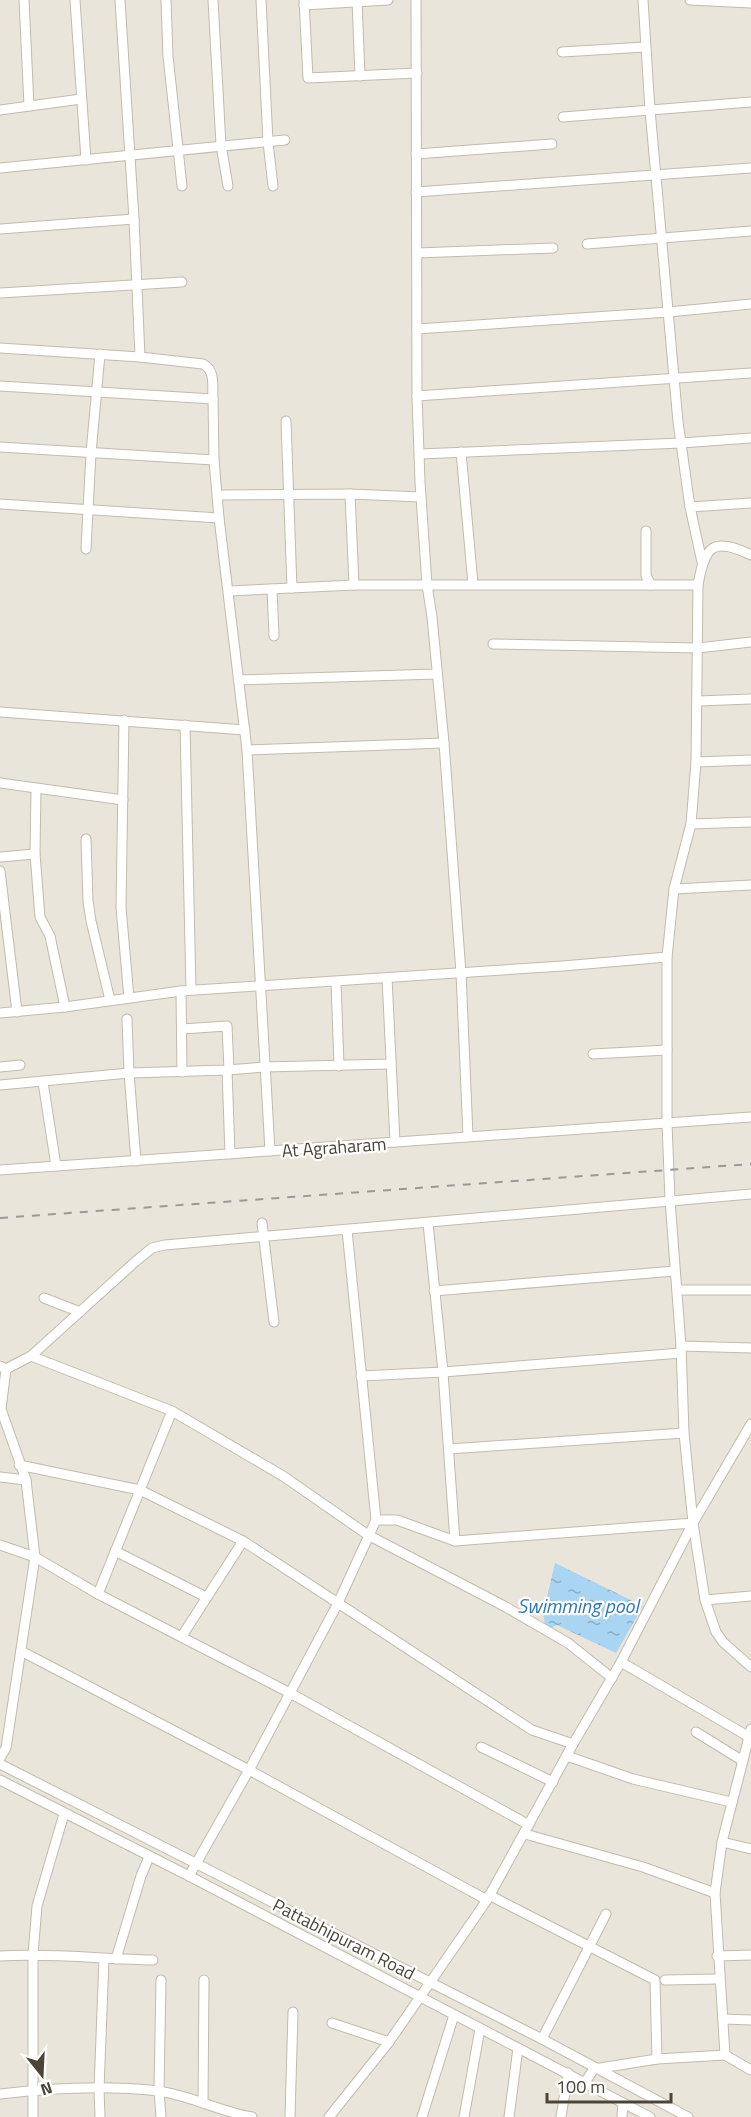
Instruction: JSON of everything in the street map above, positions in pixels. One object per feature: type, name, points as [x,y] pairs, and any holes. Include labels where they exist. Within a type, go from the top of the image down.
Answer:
[{"type":"street","points":[[24,0],[29,106]]},
{"type":"street","points":[[75,0],[86,160]]},
{"type":"street","points":[[120,0],[134,219],[139,355]]},
{"type":"street","points":[[166,0],[168,56],[182,186]]},
{"type":"street","points":[[213,0],[221,146],[228,186]]},
{"type":"street","points":[[261,0],[268,142],[273,186]]},
{"type":"street","points":[[388,0],[304,3],[308,78],[417,73]]},
{"type":"street","points":[[416,0],[417,396],[421,497],[427,585],[444,744],[461,973],[468,1136]]},
{"type":"street","points":[[643,0],[650,110],[674,379],[690,507],[702,562]]},
{"type":"street","points":[[692,0],[751,3]]},
{"type":"street","points":[[357,1],[360,76]]},
{"type":"street","points":[[562,52],[645,47]]},
{"type":"street","points":[[0,110],[81,99]]},
{"type":"street","points":[[564,117],[751,102]]},
{"type":"street","points":[[0,168],[285,140]]},
{"type":"street","points":[[416,154],[552,144]]},
{"type":"street","points":[[416,192],[751,168]]},
{"type":"street","points":[[0,229],[134,219]]},
{"type":"street","points":[[587,244],[751,231]]},
{"type":"street","points":[[417,253],[553,248]]},
{"type":"street","points":[[0,293],[182,282]]},
{"type":"street","points":[[417,329],[669,312],[751,304]]},
{"type":"street","points":[[0,348],[139,355],[203,364],[208,366],[212,372],[214,460],[219,518],[247,750],[270,1151]]},
{"type":"street","points":[[86,549],[91,453],[100,354]]},
{"type":"street","points":[[417,396],[751,373]]},
{"type":"street","points":[[0,386],[213,399]]},
{"type":"street","points":[[286,421],[292,588]]},
{"type":"street","points":[[420,454],[751,438]]},
{"type":"street","points":[[0,447],[214,460]]},
{"type":"street","points":[[460,452],[473,584]]},
{"type":"street","points":[[218,495],[350,494],[421,497]]},
{"type":"street","points":[[350,494],[354,585]]},
{"type":"street","points":[[690,507],[751,502]]},
{"type":"street","points":[[0,504],[219,518]]},
{"type":"street","points":[[646,531],[646,576],[651,585]]},
{"type":"street","points":[[751,555],[733,546],[719,546],[710,549],[702,562],[698,585],[698,701],[691,824],[674,889],[667,957],[667,1123],[670,1200],[681,1350],[684,1433],[693,1523],[705,1600],[719,1637],[751,1667]]},
{"type":"street","points":[[229,591],[354,585],[698,585]]},
{"type":"street","points":[[272,589],[274,636]]},
{"type":"street","points":[[492,644],[698,648],[751,642]]},
{"type":"street","points":[[238,680],[437,674]]},
{"type":"street","points":[[698,701],[751,699]]},
{"type":"street","points":[[0,712],[245,730]]},
{"type":"street","points":[[124,720],[121,909],[129,998]]},
{"type":"street","points":[[182,1072],[182,1029],[186,990],[185,725]]},
{"type":"street","points":[[247,750],[444,744]]},
{"type":"street","points":[[696,762],[751,760]]},
{"type":"street","points":[[0,783],[123,800]]},
{"type":"street","points":[[36,789],[35,854],[40,916],[50,936],[65,1007]]},
{"type":"street","points":[[691,824],[751,822]]},
{"type":"street","points":[[86,840],[91,921],[110,1000]]},
{"type":"street","points":[[0,857],[35,854]]},
{"type":"street","points":[[0,871],[17,1012]]},
{"type":"street","points":[[674,889],[751,885]]},
{"type":"street","points":[[0,1013],[65,1007],[186,990],[336,982],[667,957]]},
{"type":"street","points":[[387,978],[395,1143]]},
{"type":"street","points":[[336,982],[339,1066]]},
{"type":"street","points":[[127,1019],[136,1161]]},
{"type":"street","points":[[182,1029],[227,1026],[230,1154]]},
{"type":"street","points":[[593,1054],[667,1050]]},
{"type":"street","points":[[0,1085],[129,1073],[391,1064]]},
{"type":"street","points":[[0,1067],[20,1065]]},
{"type":"street","points":[[44,1082],[56,1166]]},
{"type":"street","name":"At Agraharam","points":[[0,1170],[751,1117]]},
{"type":"street","points":[[0,1758],[6,1748],[35,1557],[26,1480],[3,1423],[3,1367],[31,1356],[152,1248],[165,1245],[751,1194]]},
{"type":"street","points":[[428,1222],[443,1372],[455,1542]]},
{"type":"street","points":[[262,1223],[274,1323]]},
{"type":"street","points":[[189,1876],[249,1770],[338,1603],[376,1520],[346,1230]]},
{"type":"street","points":[[434,1291],[675,1271]]},
{"type":"street","points":[[677,1290],[751,1290]]},
{"type":"street","points":[[44,1298],[80,1312]]},
{"type":"street","points":[[361,1376],[443,1372],[681,1350],[751,1348]]},
{"type":"street","points":[[31,1356],[172,1411],[283,1476],[368,1534],[504,1606],[568,1643],[612,1678]]},
{"type":"street","points":[[98,1594],[172,1411]]},
{"type":"street","points":[[329,2117],[389,2043],[418,1997],[488,1898],[621,1662],[693,1523],[751,1424]]},
{"type":"street","points":[[449,1449],[684,1433]]},
{"type":"street","points":[[20,1465],[140,1490],[243,1540],[532,1730],[573,1744]]},
{"type":"street","points":[[0,1477],[26,1480]]},
{"type":"street","points":[[376,1520],[397,1520],[455,1542],[693,1523]]},
{"type":"street","points":[[182,1636],[243,1540]]},
{"type":"street","points":[[0,1545],[35,1557],[98,1594],[290,1693],[530,1825]]},
{"type":"street","points":[[116,1551],[207,1597]]},
{"type":"street","points":[[705,1600],[751,1596]]},
{"type":"street","points":[[21,1651],[488,1898],[655,1980],[657,2060]]},
{"type":"street","points":[[621,1662],[750,1734],[722,1842],[715,1893],[717,1956],[725,2055]]},
{"type":"street","points":[[696,1732],[743,1761]]},
{"type":"street","points":[[481,1747],[553,1782]]},
{"type":"street","points":[[567,1756],[633,1779],[731,1802]]},
{"type":"street","name":"Pattabhipuram Road","points":[[0,1764],[542,2039],[687,2117]]},
{"type":"street","name":"Pattabhipuram Road","points":[[0,1780],[650,2117]]},
{"type":"street","points":[[33,2117],[33,1954],[37,1906],[64,1814]]},
{"type":"street","points":[[525,1834],[643,1867],[715,1893]]},
{"type":"street","points":[[722,1842],[751,1849]]},
{"type":"street","points":[[116,1959],[149,1857]]},
{"type":"street","points":[[542,2039],[606,1914]]},
{"type":"street","points":[[0,1956],[33,1954],[153,1960]]},
{"type":"street","points":[[717,1956],[751,1955]]},
{"type":"street","points":[[100,2117],[104,1959]]},
{"type":"street","points":[[665,1980],[719,1979]]},
{"type":"street","points":[[161,1980],[159,2091],[161,2117]]},
{"type":"street","points":[[203,2103],[204,1980]]},
{"type":"street","points":[[290,2117],[293,2012]]},
{"type":"street","points":[[422,2117],[454,2015]]},
{"type":"street","points":[[723,2019],[751,2020]]},
{"type":"street","points":[[332,2023],[389,2043]]},
{"type":"street","points":[[464,2117],[480,2029]]},
{"type":"street","points":[[509,2117],[518,2048]]},
{"type":"street","points":[[585,2082],[594,2068],[725,2055],[751,2070]]},
{"type":"street","points":[[561,2117],[568,2073]]},
{"type":"street","points":[[0,2094],[33,2090],[159,2091],[247,2117]]},
{"type":"street","points":[[622,2117],[623,2103]]},
{"type":"shaded area","points":[[0,0],[751,0],[751,2117],[0,2117]]},
{"type":"water","name":"Swimming pool","points":[[555,1563],[643,1606],[616,1653],[557,1625],[546,1630],[543,1614]]},
{"type":"railway","points":[[0,1218],[751,1164]]}]
